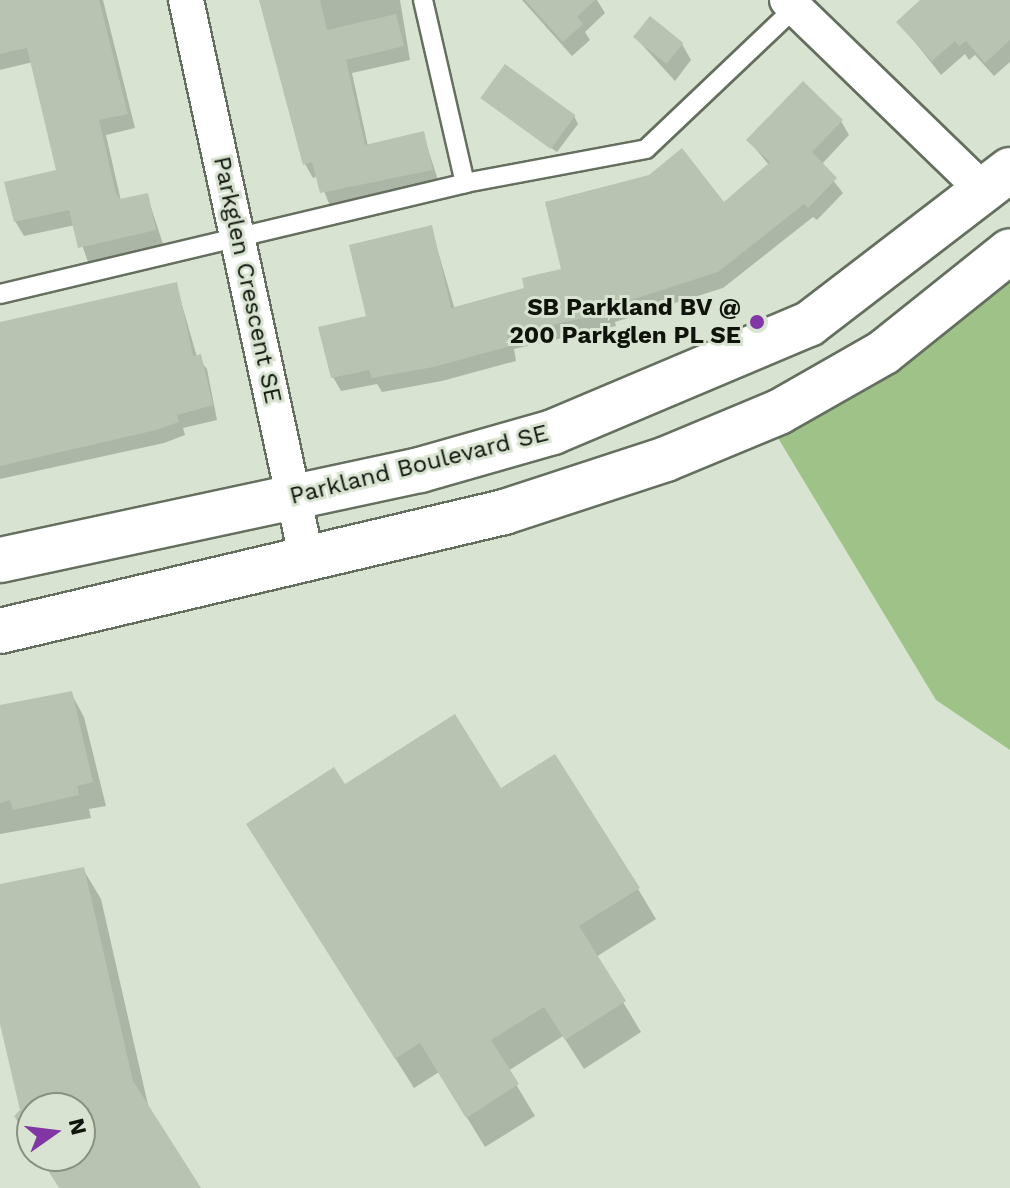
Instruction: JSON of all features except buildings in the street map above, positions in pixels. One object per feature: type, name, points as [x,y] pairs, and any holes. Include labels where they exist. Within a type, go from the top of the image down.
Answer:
[{"type":"street","name":"Parkglen Crescent SE","points":[[186,0],[307,560]]},
{"type":"street","points":[[795,2],[998,181]]},
{"type":"street","name":"Parkland Boulevard SE","points":[[0,560],[293,498],[553,432],[809,324],[998,181]]},
{"type":"street","points":[[0,631],[307,560],[592,485],[779,412],[884,352],[1010,251]]},
{"type":"lane","points":[[423,0],[465,183]]},
{"type":"lane","points":[[0,294],[239,241],[465,183],[646,149],[795,2]]},
{"type":"green space","points":[[1010,265],[1010,750],[936,700],[775,433]]},
{"type":"place","name":"SB Parkland BV @ 200 Parkglen PL SE","points":[[757,322]]}]
